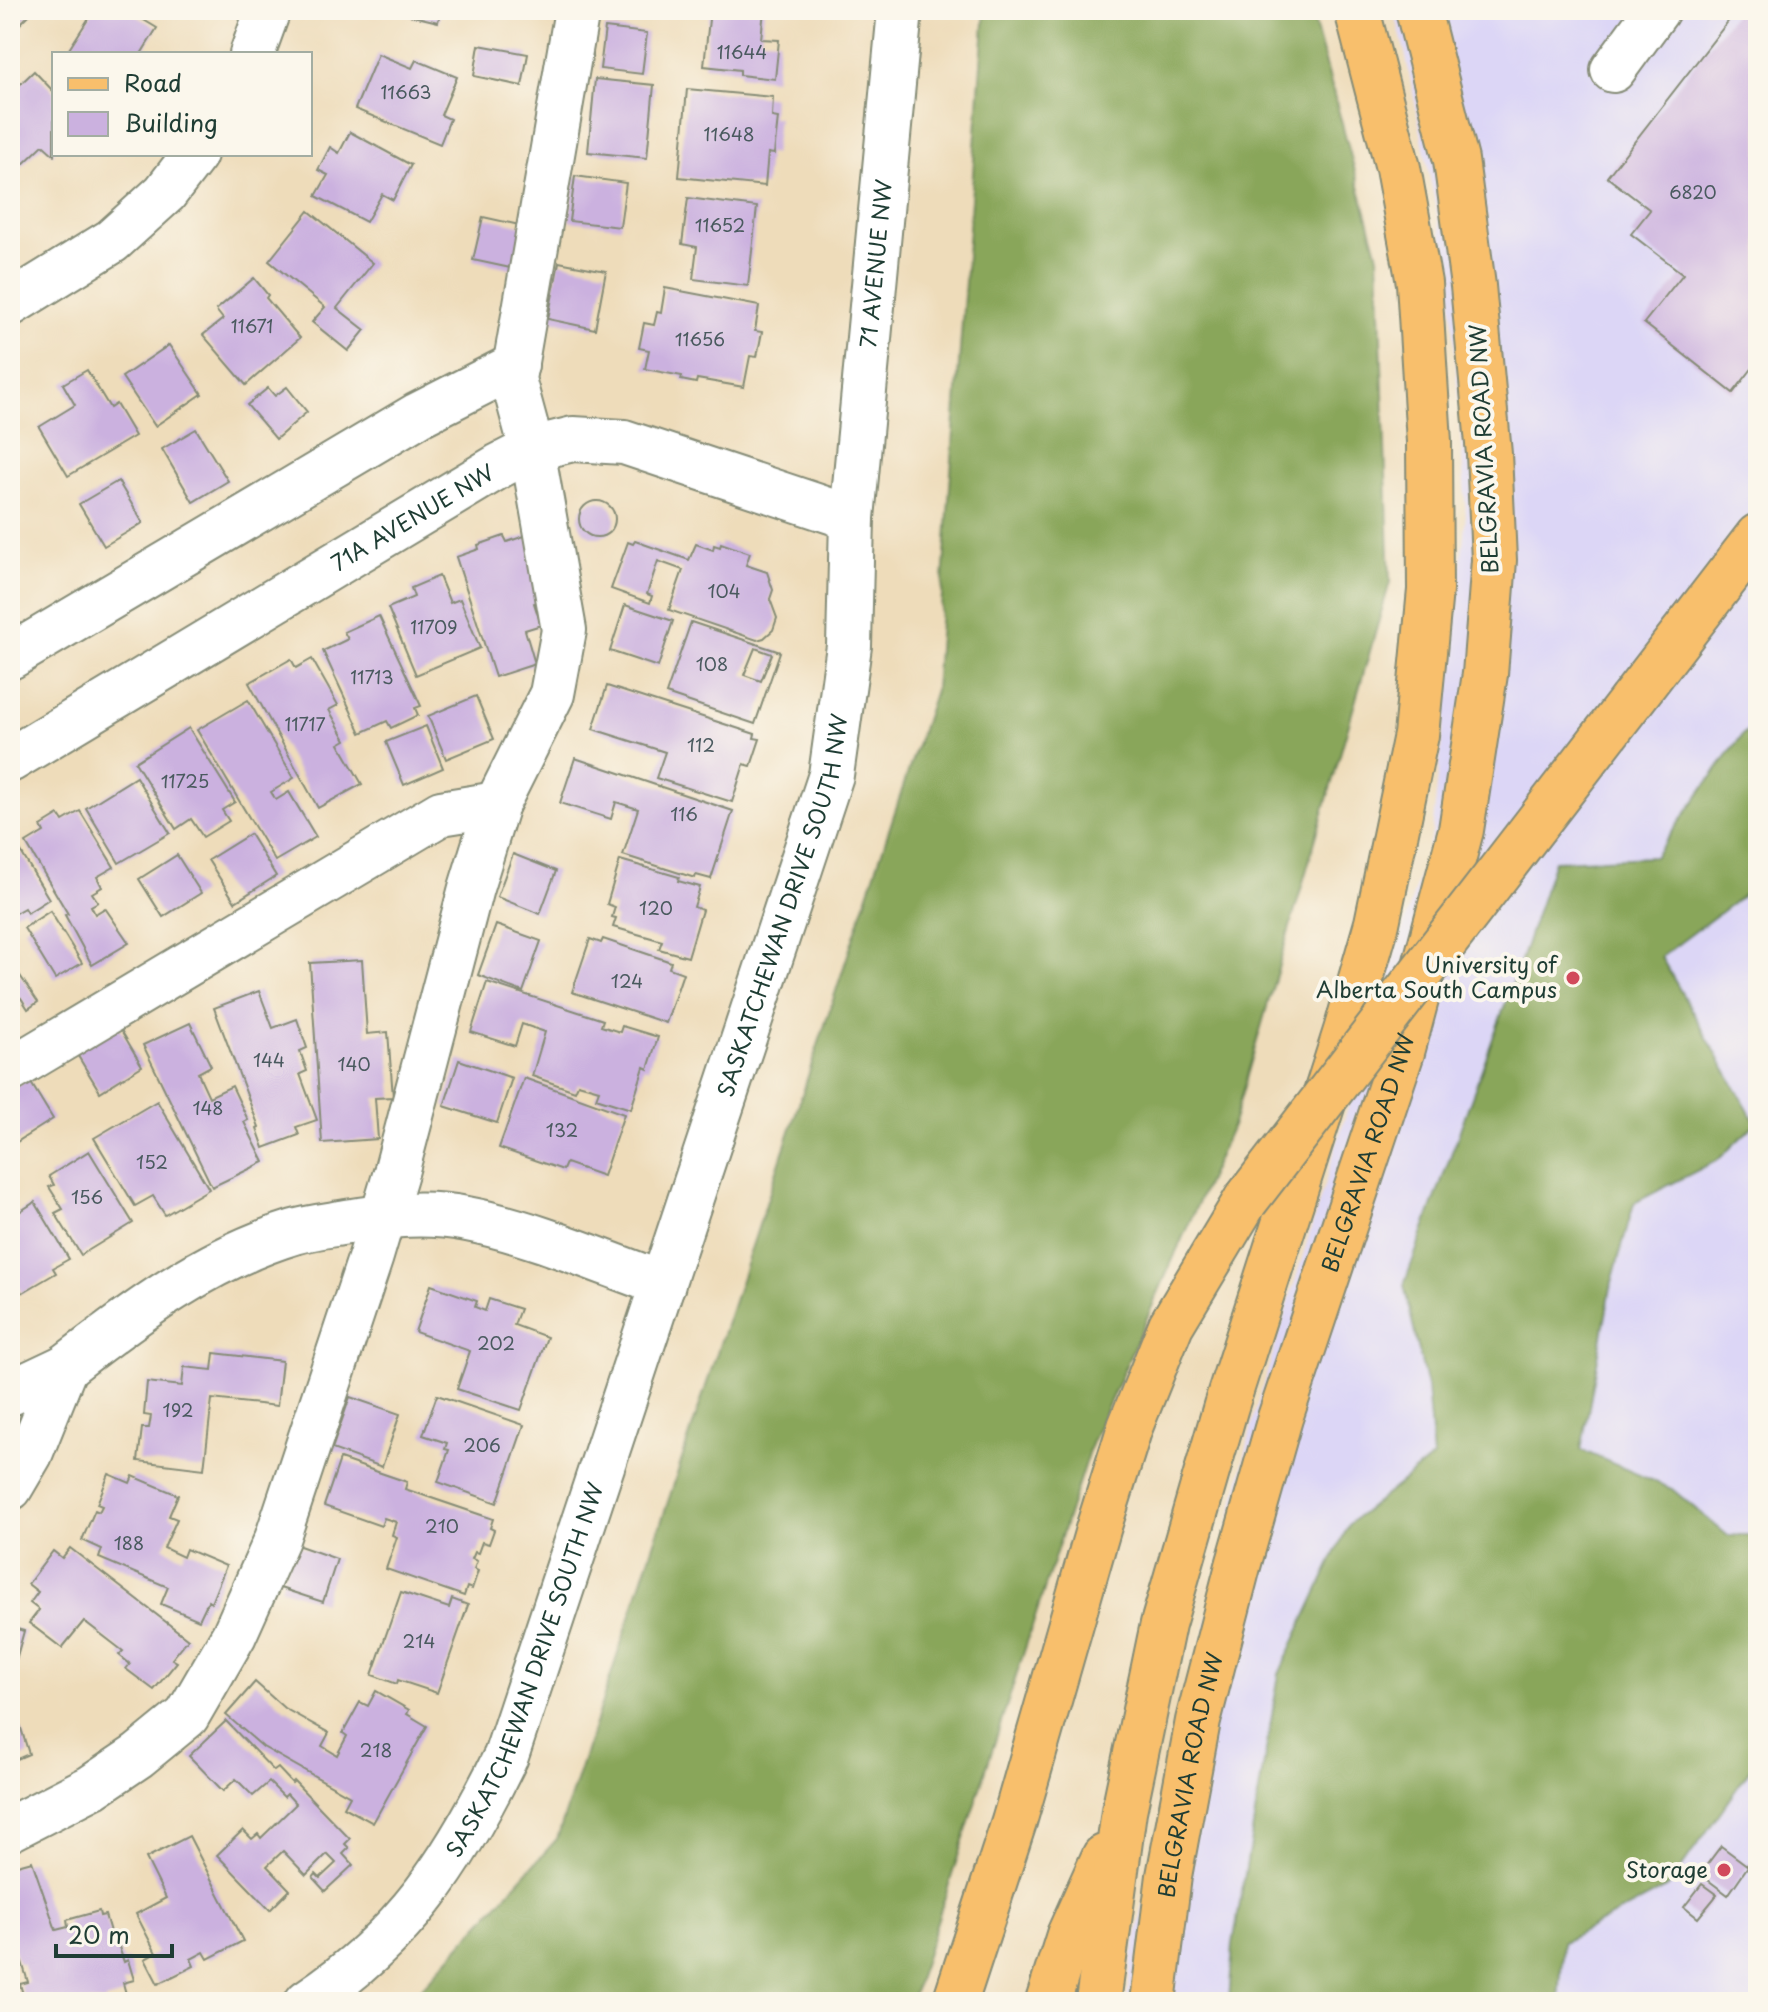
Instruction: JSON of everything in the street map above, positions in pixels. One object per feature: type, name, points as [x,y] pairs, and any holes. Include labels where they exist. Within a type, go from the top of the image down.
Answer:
[{"type":"main road","points":[[1098,2002],[1124,1811],[1163,1624],[1226,1406],[1346,1031],[1377,923],[1416,735],[1430,590],[1429,442],[1419,283],[1398,168],[1357,10]]},
{"type":"main road","name":"BELGRAVIA ROAD NW","points":[[1153,2002],[1169,1876],[1202,1707],[1280,1418],[1402,1052],[1461,830],[1485,674],[1494,560],[1489,454],[1473,286],[1456,160],[1418,10]]},
{"type":"main road","points":[[955,2002],[1014,1822],[1130,1427],[1171,1325],[1246,1200],[1758,536]]},
{"type":"main road","points":[[1048,2002],[1069,1935],[1124,1811]]},
{"type":"street","points":[[253,52],[268,10]]},
{"type":"street","points":[[10,1829],[92,1787],[138,1756],[187,1716],[234,1635],[277,1539],[383,1215],[471,888],[497,804],[552,694],[564,630],[532,449],[513,379],[577,10]]},
{"type":"street","name":"71 AVENUE NW","points":[[852,518],[900,10]]},
{"type":"street","points":[[1613,70],[1657,10]]},
{"type":"street","points":[[10,304],[112,241],[165,193],[193,156]]},
{"type":"street","points":[[10,657],[418,415],[516,365]]},
{"type":"street","name":"71A AVENUE NW","points":[[10,760],[532,449],[573,439],[624,442],[852,518]]},
{"type":"street","name":"SASKATCHEWAN DRIVE SOUTH NW","points":[[307,2002],[371,1954],[406,1919],[462,1840],[506,1756],[523,1711],[831,775],[849,646],[852,518]]},
{"type":"street","points":[[10,1070],[441,813],[497,804]]},
{"type":"street","points":[[10,1393],[65,1367],[139,1310],[217,1263],[294,1232],[383,1215],[420,1212],[469,1219],[663,1284]]},
{"type":"street","points":[[10,1488],[30,1454],[65,1367]]},
{"type":"shaded area","name":"University of Alberta South Campus","points":[[1394,10],[1758,10],[1758,2002],[1127,2002],[1131,1960],[1255,1412],[1432,833],[1466,515],[1450,279]]},
{"type":"green space","points":[[985,10],[1311,10],[1378,256],[1390,582],[1233,1124],[1091,1444],[911,2002],[409,2002],[557,1839],[935,690]]},
{"type":"green space","points":[[1758,723],[1758,884],[1661,957],[1756,1123],[1718,1160],[1634,1203],[1612,1282],[1581,1450],[1672,1489],[1727,1535],[1758,1535],[1758,1739],[1753,1765],[1668,1887],[1563,1942],[1559,2002],[1229,2002],[1233,1944],[1279,1674],[1349,1524],[1433,1457],[1427,1387],[1404,1285],[1554,861],[1654,857],[1742,735]]},
{"type":"building","points":[[10,10],[34,10],[18,26],[10,18]]},
{"type":"building","points":[[94,10],[127,10],[157,28],[142,52],[67,52]]},
{"type":"building","points":[[388,10],[441,10],[438,22]]},
{"type":"building","points":[[710,10],[764,10],[761,39],[779,40],[775,79],[740,75],[740,70],[704,66]]},
{"type":"building","points":[[1737,10],[1758,10],[1758,361],[1733,393],[1644,323],[1683,274],[1631,234],[1650,210],[1607,177]]},
{"type":"building","points":[[605,28],[647,33],[642,74],[600,69]]},
{"type":"building","points":[[479,45],[528,54],[522,86],[474,76]]},
{"type":"building","points":[[378,54],[412,68],[416,60],[457,77],[441,115],[450,119],[440,144],[355,109]]},
{"type":"building","points":[[34,71],[52,90],[52,153],[43,145],[20,167],[10,157],[10,94]]},
{"type":"building","points":[[595,79],[654,85],[647,158],[588,152]]},
{"type":"building","points":[[687,89],[773,97],[772,117],[778,118],[774,154],[768,153],[765,186],[679,177]]},
{"type":"building","points":[[350,132],[411,165],[393,200],[382,194],[366,222],[316,196],[328,175],[318,170],[330,147],[339,153]]},
{"type":"building","points":[[575,176],[626,183],[620,227],[569,221]]},
{"type":"building","points":[[688,198],[757,207],[748,286],[693,279],[697,247],[682,244]]},
{"type":"building","points":[[309,211],[373,263],[337,308],[365,330],[348,351],[312,322],[325,307],[269,261]]},
{"type":"building","points":[[483,217],[524,226],[515,269],[473,260]]},
{"type":"building","points":[[559,262],[606,271],[595,329],[548,319]]},
{"type":"building","points":[[254,278],[268,295],[266,298],[300,338],[246,385],[203,335],[223,319],[216,310]]},
{"type":"building","points":[[665,288],[759,306],[755,331],[762,332],[757,357],[750,356],[744,387],[697,379],[696,383],[681,380],[682,376],[645,369],[649,350],[639,348],[644,323],[654,325],[657,312],[661,313]]},
{"type":"building","points":[[169,345],[202,394],[155,426],[122,377]]},
{"type":"building","points":[[87,370],[110,408],[116,404],[135,436],[68,476],[39,427],[75,405],[63,384]]},
{"type":"building","points":[[287,387],[307,412],[276,439],[247,405],[268,388],[275,396]]},
{"type":"building","points":[[196,429],[228,481],[193,502],[162,449]]},
{"type":"building","points":[[118,481],[143,523],[104,546],[79,504]]},
{"type":"building","points":[[597,501],[610,506],[615,519],[610,532],[597,537],[584,532],[579,519],[584,506]]},
{"type":"building","points":[[527,535],[548,598],[534,603],[541,625],[525,630],[535,664],[495,677],[456,557],[504,536],[507,542]]},
{"type":"building","points":[[635,541],[689,560],[696,544],[713,550],[714,545],[720,547],[721,543],[750,553],[746,565],[767,572],[773,590],[770,599],[777,618],[773,630],[757,640],[669,610],[683,570],[658,561],[647,594],[652,596],[650,603],[611,589],[628,542],[633,544]]},
{"type":"building","points":[[439,576],[450,603],[460,599],[480,648],[416,675],[388,608],[414,597],[411,588]]},
{"type":"building","points":[[625,605],[673,621],[658,667],[610,651]]},
{"type":"building","points":[[379,616],[421,706],[415,708],[418,715],[391,728],[387,721],[361,733],[323,651],[348,639],[344,632]]},
{"type":"building","points":[[691,622],[780,652],[755,724],[666,694]],"holes":[[[755,648],[772,654],[761,681],[744,675]]]},
{"type":"building","points":[[291,659],[296,668],[312,659],[338,705],[329,710],[346,740],[339,744],[362,784],[318,808],[249,683]]},
{"type":"building","points":[[607,686],[755,734],[754,738],[760,739],[751,766],[744,764],[732,802],[656,778],[665,752],[593,729]]},
{"type":"building","points":[[476,696],[494,739],[446,759],[428,716]]},
{"type":"building","points":[[248,700],[294,778],[271,792],[276,800],[289,792],[316,837],[275,861],[197,730]]},
{"type":"building","points":[[426,726],[443,768],[404,785],[386,742]]},
{"type":"building","points":[[189,728],[235,802],[222,810],[229,821],[203,837],[191,819],[176,829],[135,762]]},
{"type":"building","points":[[575,758],[733,811],[711,879],[696,875],[695,878],[623,855],[638,809],[616,802],[611,819],[560,803]]},
{"type":"building","points":[[136,777],[170,833],[119,863],[86,808]]},
{"type":"building","points":[[80,811],[114,867],[97,877],[102,887],[92,893],[98,902],[91,906],[95,914],[105,908],[129,943],[92,965],[65,915],[68,914],[26,843],[44,832],[41,826],[59,815],[63,821]]},
{"type":"building","points":[[250,834],[276,876],[235,902],[208,860]]},
{"type":"building","points":[[15,842],[49,899],[27,913],[24,908],[10,916],[10,845]]},
{"type":"building","points":[[513,854],[556,871],[540,914],[497,897]]},
{"type":"building","points":[[177,855],[201,893],[163,917],[139,879]]},
{"type":"building","points":[[620,860],[679,877],[678,881],[700,887],[694,907],[702,910],[688,957],[659,949],[662,941],[613,927],[615,907],[607,904]]},
{"type":"building","points":[[50,911],[82,963],[55,979],[24,928]]},
{"type":"building","points":[[496,925],[541,941],[523,992],[478,975]]},
{"type":"building","points":[[590,939],[601,943],[603,939],[671,962],[669,968],[683,973],[666,1023],[572,992]]},
{"type":"building","points":[[362,960],[367,1034],[388,1032],[393,1097],[375,1098],[378,1139],[322,1143],[310,963]]},
{"type":"building","points":[[10,961],[38,1002],[28,1009],[21,998],[10,1005]]},
{"type":"building","points":[[487,982],[603,1020],[601,1026],[620,1032],[622,1026],[658,1037],[648,1069],[644,1067],[631,1109],[596,1098],[599,1090],[578,1084],[575,1091],[532,1076],[545,1032],[522,1024],[515,1046],[471,1032]]},
{"type":"building","points":[[259,991],[273,1028],[297,1019],[307,1048],[300,1051],[307,1071],[300,1074],[317,1120],[296,1127],[299,1135],[264,1148],[214,1008]]},
{"type":"building","points":[[190,1023],[211,1066],[198,1073],[209,1097],[232,1086],[248,1120],[244,1122],[264,1162],[212,1187],[143,1045]]},
{"type":"building","points":[[118,1025],[142,1066],[100,1092],[75,1051]]},
{"type":"building","points":[[459,1060],[512,1078],[497,1123],[444,1106]]},
{"type":"building","points":[[28,1078],[53,1119],[12,1145],[10,1090]]},
{"type":"building","points":[[524,1078],[624,1114],[603,1176],[566,1163],[563,1170],[499,1148]]},
{"type":"building","points":[[157,1101],[209,1189],[165,1215],[153,1196],[135,1206],[94,1138]]},
{"type":"building","points":[[89,1151],[133,1223],[81,1255],[55,1213],[63,1209],[49,1187],[54,1185],[49,1176]]},
{"type":"building","points":[[35,1202],[69,1259],[53,1268],[56,1273],[22,1293],[10,1273],[10,1219],[19,1219],[16,1214]]},
{"type":"building","points":[[431,1285],[477,1301],[475,1307],[485,1311],[489,1299],[520,1309],[514,1325],[547,1337],[521,1410],[457,1389],[470,1351],[415,1332]]},
{"type":"building","points":[[214,1353],[282,1361],[277,1406],[212,1399],[204,1469],[138,1461],[142,1428],[149,1428],[151,1416],[144,1415],[147,1382],[182,1386],[184,1367],[212,1370]]},
{"type":"building","points":[[437,1395],[524,1425],[497,1503],[438,1482],[449,1450],[445,1449],[447,1443],[423,1435]]},
{"type":"building","points":[[350,1397],[400,1414],[382,1467],[332,1449]]},
{"type":"building","points":[[340,1459],[407,1482],[405,1489],[493,1519],[490,1528],[494,1530],[489,1544],[482,1542],[472,1559],[477,1561],[474,1569],[478,1571],[472,1589],[467,1587],[464,1596],[386,1569],[397,1537],[392,1535],[396,1522],[384,1518],[381,1526],[324,1506]]},
{"type":"building","points":[[109,1474],[130,1483],[133,1476],[178,1495],[169,1516],[177,1519],[164,1548],[183,1557],[186,1549],[226,1566],[211,1603],[208,1601],[199,1620],[161,1604],[168,1587],[99,1558],[102,1549],[82,1540],[95,1510],[99,1512],[102,1506],[97,1504]]},
{"type":"building","points":[[294,1544],[337,1559],[323,1602],[280,1588]]},
{"type":"building","points":[[70,1548],[188,1639],[172,1659],[177,1662],[154,1690],[126,1669],[130,1664],[119,1655],[123,1651],[84,1621],[62,1648],[29,1623],[39,1610],[30,1603],[38,1592],[28,1584],[53,1551],[62,1558]]},
{"type":"building","points":[[401,1592],[449,1608],[452,1599],[468,1605],[437,1693],[372,1675]]},
{"type":"building","points":[[10,1627],[24,1631],[14,1667],[10,1666]]},
{"type":"building","points":[[255,1682],[284,1708],[329,1733],[322,1746],[337,1755],[347,1736],[343,1733],[360,1702],[368,1706],[376,1691],[409,1710],[407,1714],[427,1726],[373,1823],[344,1807],[350,1796],[263,1747],[226,1715]]},
{"type":"building","points":[[10,1708],[16,1726],[20,1725],[29,1754],[10,1762]]},
{"type":"building","points":[[226,1721],[274,1771],[278,1768],[292,1783],[294,1781],[350,1839],[345,1844],[349,1848],[343,1854],[353,1865],[325,1891],[313,1878],[316,1874],[320,1878],[336,1863],[327,1854],[306,1875],[283,1851],[267,1866],[290,1890],[270,1910],[217,1855],[243,1830],[252,1839],[258,1834],[261,1838],[296,1804],[269,1782],[253,1796],[236,1779],[223,1791],[189,1756]]},
{"type":"building","points":[[189,1836],[243,1941],[208,1959],[204,1952],[191,1959],[194,1966],[158,1984],[145,1959],[156,1953],[136,1914],[166,1898],[146,1858]]},
{"type":"building","name":"Storage","points":[[1721,1846],[1748,1866],[1728,1895],[1700,1874]]},
{"type":"building","points":[[32,1861],[56,1930],[68,1927],[67,1920],[99,1911],[100,1916],[105,1915],[114,1945],[118,1944],[124,1962],[128,1960],[134,1980],[123,1983],[126,1994],[105,2002],[25,2002],[20,1984],[28,1982],[22,1962],[18,1964],[10,1937],[10,1867]]},
{"type":"building","name":"Storage","points":[[1702,1884],[1717,1895],[1698,1918],[1684,1907]]},
{"type":"building","points":[[11,1977],[19,2002],[10,2002]]},
{"type":"place","name":"University of Alberta South Campus","points":[[1573,978]]},
{"type":"place","name":"Storage","points":[[1724,1870]]}]
